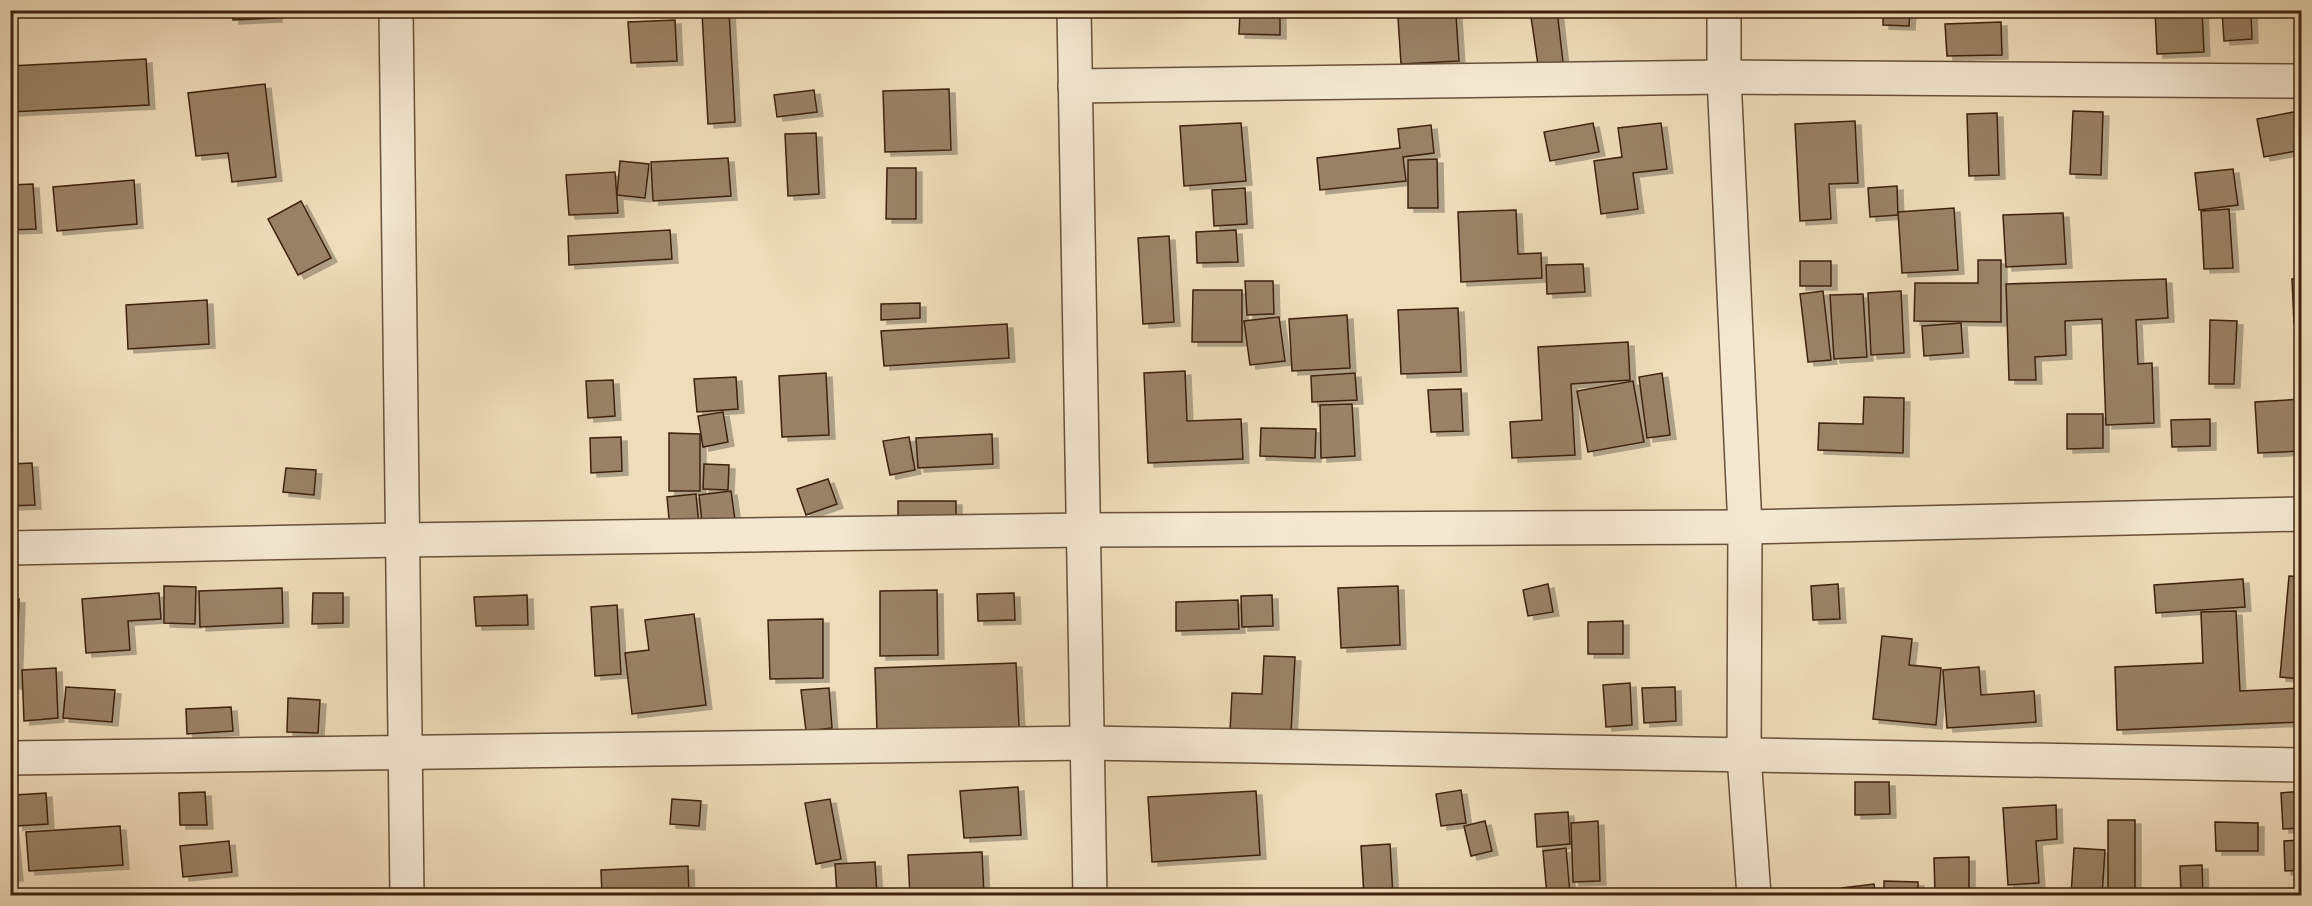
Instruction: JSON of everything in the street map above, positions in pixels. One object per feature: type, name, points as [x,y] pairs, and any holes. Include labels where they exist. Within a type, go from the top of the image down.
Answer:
[{"type":"street","points":[[396,10],[407,896]]},
{"type":"street","points":[[1074,10],[1090,896]]},
{"type":"street","points":[[1724,10],[1724,77],[1745,527],[1744,756],[1754,896]]},
{"type":"street","points":[[1075,86],[1724,77],[2301,81]]},
{"type":"street","points":[[10,548],[1083,530],[1745,527],[2301,514]]},
{"type":"street","points":[[10,758],[1087,743],[2301,765]]},
{"type":"building","points":[[233,10],[276,10],[276,18],[233,20]]},
{"type":"building","points":[[1240,10],[1280,10],[1280,35],[1239,34]]},
{"type":"building","points":[[1530,10],[1557,10],[1563,62],[1538,65]]},
{"type":"building","points":[[1883,10],[1910,10],[1909,26],[1883,25]]},
{"type":"building","points":[[1986,10],[2005,10],[2005,12],[1986,13]]},
{"type":"building","points":[[2155,10],[2202,10],[2204,52],[2157,54]]},
{"type":"building","points":[[2222,10],[2251,10],[2252,39],[2224,41]]},
{"type":"building","points":[[2300,10],[2302,10],[2302,37],[2301,37]]},
{"type":"building","points":[[729,11],[735,122],[708,124],[702,13]]},
{"type":"building","points":[[1456,15],[1459,61],[1401,64],[1398,18]]},
{"type":"building","points":[[675,20],[677,61],[631,63],[628,22]]},
{"type":"building","points":[[2001,22],[2002,55],[1947,56],[1945,24]]},
{"type":"building","points":[[146,59],[149,105],[10,112],[10,66]]},
{"type":"building","points":[[265,84],[276,177],[232,182],[228,153],[196,156],[188,93]]},
{"type":"building","points":[[949,89],[951,150],[885,152],[883,91]]},
{"type":"building","points":[[814,90],[817,112],[777,117],[774,95]]},
{"type":"building","points":[[2073,111],[2103,112],[2101,175],[2070,174]]},
{"type":"building","points":[[2299,111],[2302,150],[2264,157],[2257,119]]},
{"type":"building","points":[[1997,113],[1999,175],[1969,176],[1967,114]]},
{"type":"building","points":[[1855,121],[1858,183],[1829,184],[1831,219],[1800,221],[1795,124]]},
{"type":"building","points":[[1241,123],[1246,181],[1184,186],[1180,126]]},
{"type":"building","points":[[1593,123],[1599,152],[1550,161],[1544,132]]},
{"type":"building","points":[[1661,123],[1667,169],[1633,173],[1638,209],[1601,214],[1594,161],[1622,157],[1618,128]]},
{"type":"building","points":[[1431,125],[1434,153],[1403,157],[1406,181],[1320,190],[1317,158],[1400,148],[1398,129]]},
{"type":"building","points":[[816,133],[819,194],[788,196],[785,134]]},
{"type":"building","points":[[728,158],[731,196],[653,201],[651,162]]},
{"type":"building","points":[[1437,159],[1438,208],[1408,208],[1408,160]]},
{"type":"building","points":[[620,161],[649,164],[645,198],[617,195]]},
{"type":"building","points":[[887,168],[916,168],[916,219],[886,219]]},
{"type":"building","points":[[2233,169],[2238,205],[2199,210],[2195,173]]},
{"type":"building","points":[[615,172],[618,213],[569,215],[566,175]]},
{"type":"building","points":[[134,180],[137,224],[57,231],[53,187]]},
{"type":"building","points":[[33,184],[36,229],[10,230],[10,185]]},
{"type":"building","points":[[1897,186],[1898,215],[1870,217],[1868,188]]},
{"type":"building","points":[[1245,188],[1247,224],[1214,226],[1212,190]]},
{"type":"building","points":[[301,201],[331,258],[298,275],[268,219]]},
{"type":"building","points":[[1954,208],[1958,270],[1902,273],[1898,212]]},
{"type":"building","points":[[2229,209],[2233,268],[2204,269],[2201,211]]},
{"type":"building","points":[[1516,210],[1518,254],[1541,253],[1542,278],[1461,282],[1458,212]]},
{"type":"building","points":[[2063,213],[2066,264],[2006,267],[2003,215]]},
{"type":"building","points":[[670,230],[672,259],[569,265],[568,236]]},
{"type":"building","points":[[1236,230],[1238,262],[1197,263],[1196,232]]},
{"type":"building","points":[[1169,236],[1174,322],[1143,324],[1138,238]]},
{"type":"building","points":[[1978,260],[2001,260],[2001,322],[1914,321],[1915,283],[1978,283]]},
{"type":"building","points":[[1800,261],[1831,261],[1831,286],[1800,286]]},
{"type":"building","points":[[1583,264],[1585,292],[1547,294],[1546,265]]},
{"type":"building","points":[[2166,279],[2168,318],[2136,320],[2138,364],[2152,363],[2154,423],[2106,425],[2102,319],[2065,321],[2066,355],[2035,357],[2036,380],[2009,380],[2006,284]]},
{"type":"building","points":[[2292,279],[2302,279],[2302,323],[2294,323]]},
{"type":"building","points":[[1245,281],[1273,281],[1274,314],[1247,315]]},
{"type":"building","points":[[1193,290],[1242,290],[1242,342],[1192,342]]},
{"type":"building","points":[[1823,291],[1831,360],[1808,362],[1800,294]]},
{"type":"building","points":[[1901,291],[1904,353],[1871,355],[1868,293]]},
{"type":"building","points":[[1863,294],[1867,357],[1834,359],[1830,295]]},
{"type":"building","points":[[207,300],[209,344],[128,349],[126,305]]},
{"type":"building","points":[[920,303],[920,318],[881,320],[881,304]]},
{"type":"building","points":[[1458,308],[1461,372],[1401,374],[1398,310]]},
{"type":"building","points":[[1347,315],[1350,368],[1292,371],[1289,319]]},
{"type":"building","points":[[1279,317],[1285,361],[1250,365],[1244,321]]},
{"type":"building","points":[[2210,320],[2237,321],[2234,384],[2209,384]]},
{"type":"building","points":[[1961,323],[1963,353],[1924,356],[1922,326]]},
{"type":"building","points":[[1007,324],[1009,358],[884,366],[881,331]]},
{"type":"building","points":[[1628,342],[1630,380],[1571,384],[1575,455],[1512,458],[1510,422],[1542,420],[1538,347]]},
{"type":"building","points":[[1185,371],[1187,421],[1241,419],[1243,459],[1148,463],[1144,373]]},
{"type":"building","points":[[826,373],[829,435],[782,437],[779,376]]},
{"type":"building","points":[[1355,373],[1357,400],[1312,402],[1311,376]]},
{"type":"building","points":[[1662,373],[1670,435],[1647,438],[1639,377]]},
{"type":"building","points":[[736,377],[738,409],[697,412],[694,379]]},
{"type":"building","points":[[613,380],[615,416],[588,418],[586,381]]},
{"type":"building","points":[[1633,381],[1644,442],[1588,452],[1577,391]]},
{"type":"building","points":[[1461,389],[1463,431],[1431,432],[1428,390]]},
{"type":"building","points":[[1864,397],[1904,398],[1903,453],[1818,450],[1819,423],[1863,424]]},
{"type":"building","points":[[2302,399],[2302,451],[2258,453],[2255,402]]},
{"type":"building","points":[[1352,404],[1355,456],[1321,458],[1320,405]]},
{"type":"building","points":[[723,412],[728,442],[703,447],[698,416]]},
{"type":"building","points":[[2067,414],[2103,414],[2103,448],[2067,449]]},
{"type":"building","points":[[2210,419],[2210,446],[2172,447],[2171,420]]},
{"type":"building","points":[[1261,428],[1316,429],[1315,458],[1260,456]]},
{"type":"building","points":[[669,433],[700,434],[700,491],[669,491]]},
{"type":"building","points":[[992,434],[993,464],[918,468],[916,438]]},
{"type":"building","points":[[621,437],[622,471],[591,473],[590,438]]},
{"type":"building","points":[[909,437],[915,470],[890,475],[883,441]]},
{"type":"building","points":[[32,463],[35,505],[10,506],[10,464]]},
{"type":"building","points":[[704,464],[729,465],[728,490],[703,489]]},
{"type":"building","points":[[286,468],[316,470],[314,495],[283,492]]},
{"type":"building","points":[[828,479],[837,504],[806,515],[797,489]]},
{"type":"building","points":[[731,491],[736,527],[703,531],[699,495]]},
{"type":"building","points":[[696,494],[699,526],[670,529],[667,497]]},
{"type":"building","points":[[898,501],[956,501],[956,524],[898,524]]},
{"type":"building","points":[[2289,576],[2302,577],[2302,679],[2280,677]]},
{"type":"building","points":[[2243,579],[2245,607],[2156,613],[2154,585]]},
{"type":"building","points":[[1548,584],[1553,612],[1528,616],[1523,590]]},
{"type":"building","points":[[1838,584],[1840,619],[1813,620],[1811,586]]},
{"type":"building","points":[[164,586],[196,587],[195,624],[164,623]]},
{"type":"building","points":[[1398,586],[1400,645],[1341,648],[1338,588]]},
{"type":"building","points":[[282,588],[283,623],[200,627],[199,591]]},
{"type":"building","points":[[937,590],[938,655],[880,656],[880,591]]},
{"type":"building","points":[[159,593],[161,619],[128,621],[130,650],[86,653],[82,599]]},
{"type":"building","points":[[313,593],[343,593],[343,623],[312,624]]},
{"type":"building","points":[[1014,593],[1015,620],[978,621],[977,594]]},
{"type":"building","points":[[527,595],[528,625],[476,626],[474,597]]},
{"type":"building","points":[[1272,595],[1273,626],[1242,627],[1241,596]]},
{"type":"building","points":[[10,599],[19,599],[16,685],[10,685]]},
{"type":"building","points":[[1238,600],[1239,629],[1176,631],[1176,602]]},
{"type":"building","points":[[617,605],[621,674],[595,676],[591,607]]},
{"type":"building","points":[[2236,611],[2240,691],[2302,688],[2302,722],[2117,730],[2115,667],[2203,663],[2201,612]]},
{"type":"building","points":[[694,614],[706,705],[632,714],[625,653],[649,650],[645,620]]},
{"type":"building","points":[[823,619],[823,678],[770,679],[768,620]]},
{"type":"building","points":[[1623,621],[1623,654],[1588,654],[1588,622]]},
{"type":"building","points":[[1882,636],[1912,639],[1909,665],[1941,668],[1936,725],[1873,719]]},
{"type":"building","points":[[1264,656],[1295,657],[1291,733],[1230,731],[1232,693],[1262,694]]},
{"type":"building","points":[[1016,663],[1019,727],[877,732],[875,668]]},
{"type":"building","points":[[1979,667],[1981,695],[2034,691],[2036,722],[1947,728],[1943,670]]},
{"type":"building","points":[[56,668],[58,718],[24,721],[22,670]]},
{"type":"building","points":[[1630,683],[1632,725],[1606,727],[1603,685]]},
{"type":"building","points":[[66,687],[115,690],[112,722],[63,718]]},
{"type":"building","points":[[1675,687],[1676,721],[1644,723],[1642,688]]},
{"type":"building","points":[[829,688],[832,728],[806,731],[801,690]]},
{"type":"building","points":[[288,698],[320,700],[318,733],[287,732]]},
{"type":"building","points":[[231,707],[233,731],[187,734],[186,709]]},
{"type":"building","points":[[1855,782],[1889,782],[1890,814],[1855,815]]},
{"type":"building","points":[[1018,787],[1021,835],[964,838],[960,791]]},
{"type":"building","points":[[1461,790],[1466,823],[1441,826],[1436,794]]},
{"type":"building","points":[[1256,791],[1260,855],[1152,862],[1148,797]]},
{"type":"building","points":[[2302,791],[2302,828],[2283,829],[2281,793]]},
{"type":"building","points":[[205,792],[207,825],[180,825],[179,793]]},
{"type":"building","points":[[46,793],[48,824],[17,826],[15,795]]},
{"type":"building","points":[[672,799],[701,801],[699,826],[670,824]]},
{"type":"building","points":[[830,799],[841,859],[816,864],[805,803]]},
{"type":"building","points":[[10,800],[17,877],[10,877]]},
{"type":"building","points":[[2056,805],[2057,839],[2036,841],[2039,883],[2008,885],[2003,808]]},
{"type":"building","points":[[1568,812],[1570,844],[1537,847],[1535,814]]},
{"type":"building","points":[[2108,820],[2135,820],[2135,896],[2108,896]]},
{"type":"building","points":[[1485,821],[1492,851],[1471,856],[1464,826]]},
{"type":"building","points":[[1598,821],[1600,881],[1573,882],[1571,823]]},
{"type":"building","points":[[2215,822],[2258,823],[2258,851],[2216,851]]},
{"type":"building","points":[[120,826],[123,865],[29,871],[26,832]]},
{"type":"building","points":[[2302,840],[2302,870],[2285,871],[2284,841]]},
{"type":"building","points":[[229,841],[232,872],[183,877],[180,846]]},
{"type":"building","points":[[1390,844],[1393,896],[1364,896],[1361,846]]},
{"type":"building","points":[[1566,848],[1570,894],[1603,890],[1604,896],[1547,896],[1543,851]]},
{"type":"building","points":[[2074,848],[2105,850],[2102,896],[2071,896]]},
{"type":"building","points":[[982,852],[984,896],[910,896],[908,855]]},
{"type":"building","points":[[1969,857],[1969,894],[1935,895],[1934,858]]},
{"type":"building","points":[[875,862],[877,896],[837,896],[835,864]]},
{"type":"building","points":[[2202,865],[2203,896],[2181,896],[2180,866]]},
{"type":"building","points":[[688,866],[689,896],[602,896],[601,870]]},
{"type":"building","points":[[1884,881],[1918,882],[1918,896],[1884,896]]},
{"type":"building","points":[[1874,884],[1876,896],[1843,896],[1842,888]]},
{"type":"building","points":[[16,889],[17,896],[10,896],[10,890]]},
{"type":"building","points":[[1403,891],[1434,893],[1434,896],[1403,896]]},
{"type":"building","points":[[1497,892],[1497,896],[1473,896]]}]
